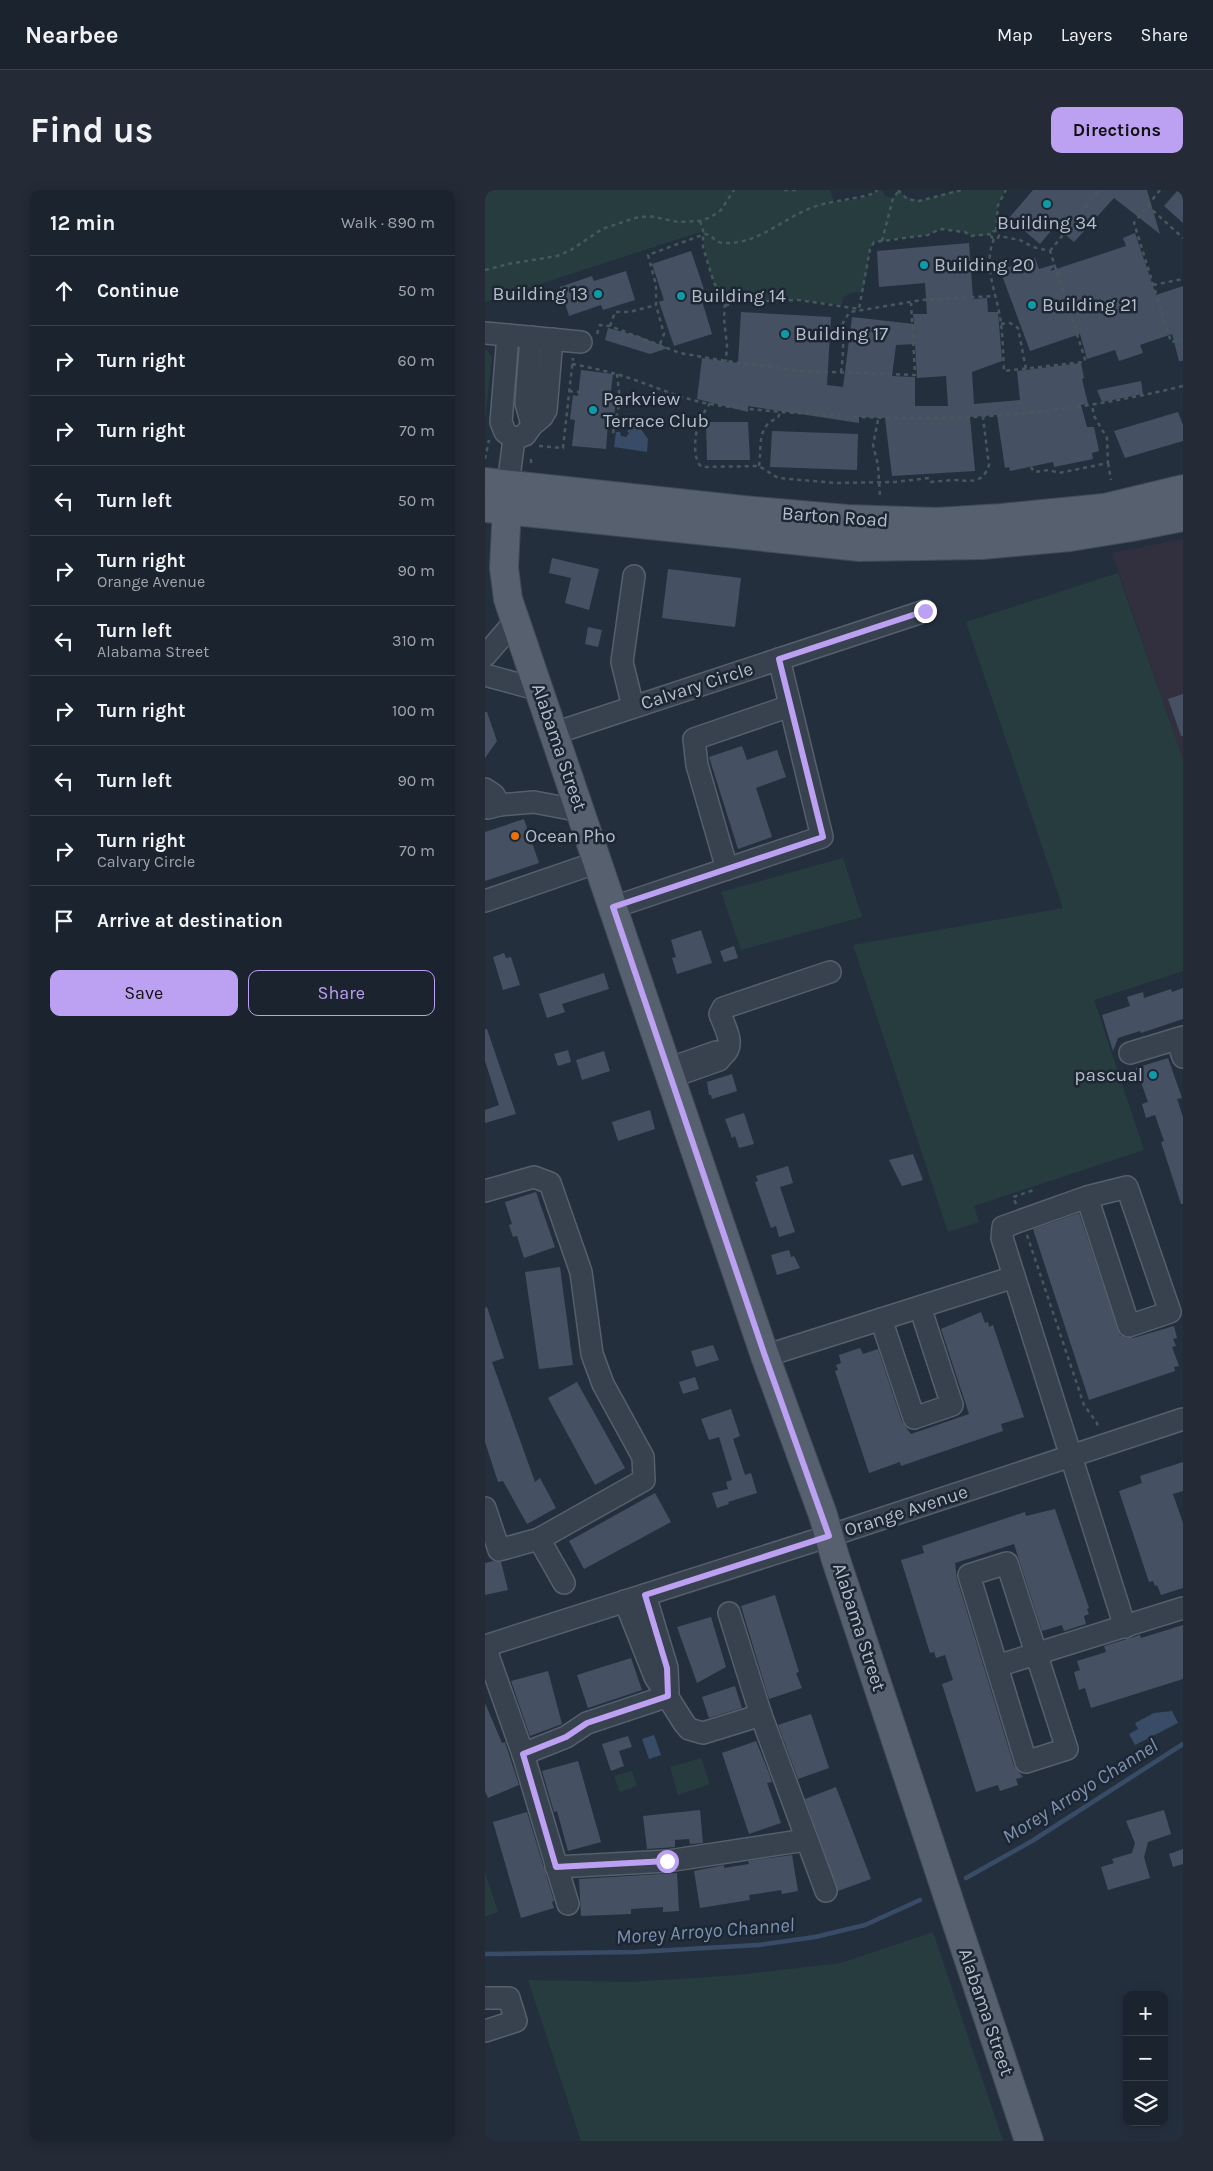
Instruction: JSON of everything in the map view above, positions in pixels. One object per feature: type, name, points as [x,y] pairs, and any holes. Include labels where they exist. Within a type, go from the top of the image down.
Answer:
[{"type":"main road","name":"Barton Road","points":[[1069,524],[1104,508],[1183,489]]},
{"type":"main road","name":"Barton Road","points":[[496,496],[733,509],[847,519],[1069,524],[1132,528],[1183,517]]},
{"type":"main road","name":"Alabama Street","points":[[496,496],[507,593],[765,1356],[829,1536],[1029,2141]]},
{"type":"street","points":[[485,333],[542,338],[585,338]]},
{"type":"street","points":[[508,335],[501,422],[505,432],[514,439]]},
{"type":"street","points":[[514,439],[525,435],[532,425],[526,403],[542,338]]},
{"type":"street","points":[[496,496],[514,439]]},
{"type":"street","points":[[633,707],[622,662],[634,576]]},
{"type":"street","name":"Calvary Circle","points":[[555,733],[925,611]]},
{"type":"street","points":[[485,656],[516,620]]},
{"type":"street","points":[[613,907],[823,837],[779,659]]},
{"type":"street","points":[[485,675],[540,690]]},
{"type":"street","points":[[727,869],[697,765],[694,739],[790,706]]},
{"type":"street","points":[[490,801],[534,802],[581,811]]},
{"type":"street","points":[[485,901],[598,862]]},
{"type":"street","points":[[669,1073],[719,1060],[728,1051],[730,1043],[720,1014],[721,1010],[830,972]]},
{"type":"street","points":[[1130,1053],[1181,1044]]},
{"type":"street","points":[[485,1191],[534,1177],[550,1183],[581,1272],[592,1354],[603,1384],[643,1457],[644,1480],[539,1539],[492,1552],[485,1508]]},
{"type":"street","points":[[1087,1198],[1129,1326],[1170,1312],[1127,1187],[1087,1198],[1022,1219],[1003,1227],[1002,1238],[1125,1627]]},
{"type":"street","points":[[765,1356],[1014,1277]]},
{"type":"street","points":[[881,1319],[914,1418],[952,1406],[920,1307]]},
{"type":"street","name":"Orange Avenue","points":[[485,1647],[1183,1420]]},
{"type":"street","points":[[539,1539],[564,1583]]},
{"type":"street","points":[[1007,1563],[1067,1749],[1026,1762],[997,1666],[969,1576],[1007,1563]]},
{"type":"street","points":[[635,1598],[651,1646],[667,1668],[668,1696],[689,1729],[703,1734],[761,1715]]},
{"type":"street","points":[[997,1666],[1183,1608]]},
{"type":"street","points":[[729,1614],[761,1715],[826,1891]]},
{"type":"street","points":[[485,1647],[523,1754],[568,1904]]},
{"type":"street","points":[[523,1754],[566,1737],[587,1723],[668,1696]]},
{"type":"street","points":[[556,1867],[667,1861],[806,1840]]},
{"type":"street","points":[[485,1998],[509,1998],[516,2021],[485,2031]]},
{"type":"path","points":[[485,270],[557,256],[571,250],[602,229],[635,218],[649,216],[678,222],[700,221],[711,217],[721,210],[734,190]]},
{"type":"path","points":[[784,190],[797,190]]},
{"type":"path","points":[[660,344],[664,334],[656,305],[656,285],[648,255],[702,236],[709,235],[717,242],[723,243],[755,237],[772,231],[812,207],[861,198],[875,193],[877,190]]},
{"type":"path","points":[[881,240],[893,198],[899,191],[907,199],[919,201],[962,190]]},
{"type":"path","points":[[999,236],[996,231],[998,205],[1006,190]]},
{"type":"path","points":[[1050,252],[1099,190]]},
{"type":"path","points":[[1160,190],[1134,222],[1171,342],[1183,338]]},
{"type":"path","points":[[1147,205],[1183,238]]},
{"type":"path","points":[[700,221],[703,230],[703,247],[714,283],[726,306],[726,361]]},
{"type":"path","points":[[859,309],[870,250],[874,242],[928,235],[940,229],[965,232],[971,236],[991,234],[996,231]]},
{"type":"path","points":[[991,234],[994,239],[989,268],[1001,324],[1004,371],[1084,362],[1085,359],[1050,252]]},
{"type":"path","points":[[994,239],[999,236],[1020,240],[1033,247],[1050,252]]},
{"type":"path","points":[[1153,285],[1183,278]]},
{"type":"path","points":[[726,306],[733,302],[799,300],[859,309],[877,309],[922,300],[994,296]]},
{"type":"path","points":[[585,338],[596,336],[600,325],[610,326],[680,353],[726,361],[802,371],[915,375],[911,303]]},
{"type":"path","points":[[610,326],[615,312],[629,312],[656,305]]},
{"type":"path","points":[[841,372],[844,347],[840,332],[841,323],[850,312],[859,309]]},
{"type":"path","points":[[1001,324],[1010,323],[1018,328],[1026,368]]},
{"type":"path","points":[[572,364],[617,374],[666,393],[709,404],[878,420],[983,418],[1092,405],[1183,386]]},
{"type":"path","points":[[613,433],[619,400],[617,374]]},
{"type":"path","points":[[569,391],[579,392]]},
{"type":"path","points":[[709,404],[698,424],[695,442],[698,464],[702,466],[759,466],[778,478],[836,483],[878,483],[929,478],[931,482],[972,482],[987,472],[989,465],[983,418]]},
{"type":"path","points":[[1092,405],[1094,416],[1107,438],[1111,480]]},
{"type":"path","points":[[759,466],[762,442],[761,433],[768,422],[778,418],[780,412]]},
{"type":"path","points":[[878,420],[873,445],[880,496]]},
{"type":"path","points":[[1031,467],[1034,472],[1049,470],[1059,473],[1108,463]]},
{"type":"path","points":[[1033,1190],[1013,1197],[1085,1405],[1097,1423],[1098,1428]]},
{"type":"shaded area","points":[[1183,539],[1183,759],[1112,553]]},
{"type":"green space","points":[[485,190],[830,190],[834,202],[863,198],[877,190],[882,190],[885,196],[893,198],[899,191],[914,200],[922,200],[962,190],[1006,190],[998,205],[996,231],[983,236],[971,236],[965,232],[940,229],[928,235],[874,242],[870,249],[863,293],[854,292],[843,297],[842,305],[799,300],[733,302],[726,306],[711,273],[705,250],[703,231],[485,302]]},
{"type":"green space","points":[[485,348],[492,357],[485,420]]},
{"type":"green space","points":[[1118,573],[1183,759],[1183,971],[1094,1000],[1144,1150],[974,1206],[979,1222],[948,1232],[853,945],[1063,908],[966,622]]},
{"type":"green space","points":[[843,858],[862,917],[741,950],[721,892]]},
{"type":"green space","points":[[701,1758],[710,1784],[678,1795],[670,1767]]},
{"type":"green space","points":[[632,1771],[637,1786],[620,1792],[614,1776]]},
{"type":"green space","points":[[485,1872],[498,1912],[485,1917]]},
{"type":"green space","points":[[933,1932],[1003,2141],[581,2141],[528,1980],[631,1982],[739,1975],[841,1963]]},
{"type":"water","points":[[637,424],[648,439],[647,452],[614,447],[616,432],[620,432],[621,436],[626,437],[629,433],[627,431]]},
{"type":"water","points":[[1172,1711],[1178,1723],[1135,1745],[1129,1734],[1138,1729],[1135,1723],[1154,1713]]},
{"type":"water","points":[[654,1735],[661,1755],[649,1759],[642,1739]]},
{"type":"building","points":[[1033,190],[1147,190],[1160,234],[1114,198],[1074,242],[1055,226],[1040,244],[1009,218]]},
{"type":"building","points":[[1178,190],[1183,190],[1183,223],[1164,206]]},
{"type":"building","points":[[1135,233],[1156,295],[1183,286],[1183,361],[1179,361],[1172,334],[1140,345],[1143,353],[1119,361],[1115,350],[1087,359],[1080,334],[1030,351],[1000,270],[1035,258],[1039,269],[1056,264],[1050,271],[1126,246],[1123,238]]},
{"type":"building","points":[[969,243],[973,299],[987,298],[988,312],[998,312],[1002,361],[972,372],[974,404],[1020,400],[1017,371],[1081,363],[1084,378],[1082,379],[1088,404],[1081,405],[1087,427],[1094,427],[1099,451],[1092,453],[1093,459],[1054,467],[1053,462],[1010,471],[1009,467],[1005,468],[997,415],[970,417],[975,471],[892,476],[885,418],[859,417],[859,423],[748,406],[748,412],[697,399],[702,358],[738,363],[741,312],[831,317],[827,385],[843,387],[852,317],[914,324],[913,314],[927,314],[925,283],[879,287],[877,251]],"holes":[[[915,344],[917,378],[946,376],[948,406],[915,406],[915,377],[892,376],[896,345]]]},
{"type":"building","name":"Building 14","points":[[691,251],[704,289],[699,291],[712,334],[674,346],[659,302],[664,300],[652,264]]},
{"type":"building","name":"Building 13","points":[[626,271],[635,300],[603,310],[601,305],[569,316],[560,287],[592,276],[594,281]]},
{"type":"building","points":[[608,328],[638,336],[668,348],[650,354],[605,340]]},
{"type":"building","name":"Parkview Terrace Club","points":[[581,370],[613,374],[610,400],[616,400],[613,424],[608,423],[606,449],[572,446],[575,420],[570,419],[573,395],[578,396]]},
{"type":"building","points":[[1141,381],[1143,394],[1102,402],[1097,390]]},
{"type":"building","points":[[1178,412],[1183,425],[1183,441],[1125,458],[1114,431]]},
{"type":"building","points":[[706,422],[748,422],[750,460],[707,460]]},
{"type":"building","points":[[772,431],[858,434],[857,470],[770,467]]},
{"type":"building","points":[[552,558],[599,569],[589,610],[565,603],[571,578],[549,573]]},
{"type":"building","points":[[668,569],[741,578],[735,627],[662,618]]},
{"type":"building","points":[[588,627],[602,630],[598,647],[585,644]]},
{"type":"building","points":[[1183,694],[1183,736],[1181,736],[1168,699]]},
{"type":"building","points":[[485,712],[487,712],[497,741],[485,758]]},
{"type":"building","points":[[742,746],[747,760],[777,750],[786,777],[756,788],[772,837],[738,849],[709,757]]},
{"type":"building","points":[[524,819],[539,863],[485,881],[485,832]]},
{"type":"building","points":[[701,930],[712,963],[677,974],[672,958],[676,957],[671,940]]},
{"type":"building","points":[[734,946],[738,958],[724,962],[720,951]]},
{"type":"building","points":[[504,953],[506,958],[511,957],[520,985],[503,990],[493,957]]},
{"type":"building","points":[[604,973],[609,989],[562,1004],[565,1012],[547,1018],[539,994]]},
{"type":"building","points":[[1183,988],[1183,1019],[1141,1033],[1140,1031],[1118,1038],[1113,1051],[1102,1015],[1130,1006],[1127,997],[1143,992],[1144,998],[1171,989],[1172,992]]},
{"type":"building","points":[[485,1029],[487,1029],[516,1114],[485,1123],[485,1110],[499,1105],[485,1061]]},
{"type":"building","points":[[568,1050],[571,1062],[558,1066],[554,1054]]},
{"type":"building","points":[[604,1051],[610,1071],[582,1080],[576,1060]]},
{"type":"building","points":[[1168,1058],[1182,1098],[1177,1099],[1183,1117],[1183,1204],[1181,1204],[1161,1142],[1164,1141],[1155,1115],[1146,1118],[1142,1104],[1148,1102],[1136,1068]]},
{"type":"building","points":[[732,1074],[737,1091],[712,1099],[711,1095],[709,1095],[707,1082]]},
{"type":"building","points":[[650,1110],[655,1129],[618,1141],[612,1122]]},
{"type":"building","points":[[744,1113],[754,1144],[739,1148],[735,1136],[732,1138],[725,1119]]},
{"type":"building","points":[[913,1154],[923,1180],[902,1186],[889,1160]]},
{"type":"building","points":[[788,1166],[793,1183],[780,1187],[795,1232],[779,1237],[776,1226],[771,1228],[755,1182],[758,1181],[756,1176]]},
{"type":"building","points":[[536,1192],[555,1247],[524,1258],[517,1236],[513,1237],[509,1225],[512,1224],[505,1202]]},
{"type":"building","points":[[1079,1213],[1120,1335],[1126,1338],[1133,1338],[1174,1326],[1177,1338],[1173,1339],[1176,1346],[1172,1347],[1179,1366],[1174,1367],[1175,1371],[1089,1400],[1033,1229]]},
{"type":"building","points":[[789,1250],[791,1257],[794,1256],[800,1268],[777,1275],[771,1255]]},
{"type":"building","points":[[560,1267],[573,1365],[539,1369],[525,1272]]},
{"type":"building","points":[[487,1307],[504,1358],[492,1362],[535,1482],[540,1478],[556,1508],[527,1524],[503,1481],[498,1482],[485,1442],[485,1308]]},
{"type":"building","points":[[981,1312],[985,1323],[988,1322],[989,1327],[993,1325],[1024,1417],[1001,1424],[1003,1431],[901,1466],[900,1462],[869,1473],[835,1371],[838,1370],[836,1365],[841,1363],[839,1355],[860,1348],[863,1354],[878,1349],[902,1422],[911,1434],[969,1414],[941,1329]]},
{"type":"building","points":[[713,1345],[719,1360],[696,1367],[691,1351]]},
{"type":"building","points":[[695,1377],[699,1389],[683,1394],[679,1382]]},
{"type":"building","points":[[577,1382],[625,1468],[595,1485],[548,1398]]},
{"type":"building","points":[[731,1409],[740,1436],[733,1439],[745,1475],[751,1473],[757,1493],[728,1502],[729,1504],[717,1508],[712,1493],[728,1489],[726,1482],[732,1480],[719,1437],[709,1440],[701,1419]]},
{"type":"building","points":[[1183,1462],[1183,1491],[1173,1494],[1183,1523],[1183,1588],[1161,1595],[1157,1585],[1155,1586],[1153,1581],[1149,1582],[1119,1491],[1142,1483],[1140,1476]]},
{"type":"building","points":[[655,1493],[671,1522],[584,1569],[569,1541]]},
{"type":"building","points":[[1055,1509],[1089,1608],[1087,1609],[1089,1614],[1084,1616],[1086,1624],[1064,1631],[1062,1625],[1042,1631],[1014,1544],[955,1563],[957,1579],[1014,1766],[1023,1777],[1016,1779],[1018,1785],[1000,1791],[998,1785],[976,1792],[942,1684],[953,1680],[945,1655],[936,1658],[934,1652],[930,1653],[901,1560],[924,1553],[922,1546],[1025,1512],[1026,1516]]},
{"type":"building","points":[[501,1562],[508,1590],[485,1595],[485,1563]]},
{"type":"building","points":[[775,1595],[799,1672],[796,1673],[802,1688],[769,1699],[741,1606]]},
{"type":"building","points":[[711,1617],[726,1667],[697,1683],[677,1627]]},
{"type":"building","points":[[1183,1625],[1183,1679],[1091,1708],[1085,1688],[1079,1690],[1074,1672],[1080,1670],[1077,1661],[1106,1652],[1104,1646],[1140,1635],[1141,1638]]},
{"type":"building","points":[[631,1658],[642,1690],[588,1708],[577,1675]]},
{"type":"building","points":[[548,1671],[562,1724],[530,1736],[511,1681]]},
{"type":"building","points":[[735,1686],[742,1708],[709,1718],[702,1697]]},
{"type":"building","points":[[485,1703],[502,1743],[505,1742],[519,1785],[488,1798],[485,1791]]},
{"type":"building","points":[[811,1714],[829,1768],[798,1779],[778,1725]]},
{"type":"building","points":[[628,1736],[632,1747],[619,1751],[624,1766],[611,1771],[602,1744]]},
{"type":"building","points":[[756,1741],[772,1782],[767,1783],[781,1823],[749,1834],[722,1753]]},
{"type":"building","points":[[578,1761],[601,1842],[568,1851],[557,1811],[554,1812],[542,1771]]},
{"type":"building","points":[[836,1787],[871,1879],[838,1891],[805,1799]]},
{"type":"building","points":[[700,1810],[703,1843],[690,1844],[689,1839],[675,1840],[675,1847],[647,1849],[643,1816]]},
{"type":"building","points":[[1164,1810],[1171,1834],[1148,1842],[1144,1857],[1150,1878],[1108,1890],[1101,1867],[1114,1863],[1112,1859],[1132,1853],[1135,1843],[1126,1821]]},
{"type":"building","points":[[527,1812],[554,1901],[552,1902],[554,1908],[521,1918],[493,1822]]},
{"type":"building","points":[[1183,1849],[1183,1864],[1173,1867],[1169,1854]]},
{"type":"building","points":[[792,1855],[798,1891],[782,1894],[781,1890],[749,1895],[750,1900],[700,1908],[694,1871],[724,1865],[724,1868],[749,1864],[748,1861]]},
{"type":"building","points":[[677,1873],[679,1911],[663,1912],[663,1907],[631,1909],[631,1914],[581,1916],[579,1879]]},
{"type":"waterway","name":"Morey Arroyo Channel","points":[[966,1878],[1032,1841],[1183,1744]]},
{"type":"waterway","name":"Morey Arroyo Channel","points":[[485,1954],[636,1952],[758,1945],[815,1937],[865,1925],[920,1900]]},
{"type":"place","name":"Building 34","points":[[1047,204]]},
{"type":"place","name":"Building 20","points":[[924,265]]},
{"type":"place","name":"Building 13","points":[[598,294]]},
{"type":"place","name":"Building 14","points":[[681,296]]},
{"type":"place","name":"Building 21","points":[[1032,305]]},
{"type":"place","name":"Building 17","points":[[785,334]]},
{"type":"place","name":"Parkview Terrace Club","points":[[593,410]]},
{"type":"place","name":"Ocean Pho","points":[[515,836]]},
{"type":"place","name":"pascual","points":[[1153,1075]]},
{"type":"route","points":[[667,1861],[556,1867],[523,1754],[566,1737],[587,1723],[668,1696],[667,1668],[645,1595],[829,1536],[765,1356],[613,907],[823,837],[779,659],[925,611]]}]
